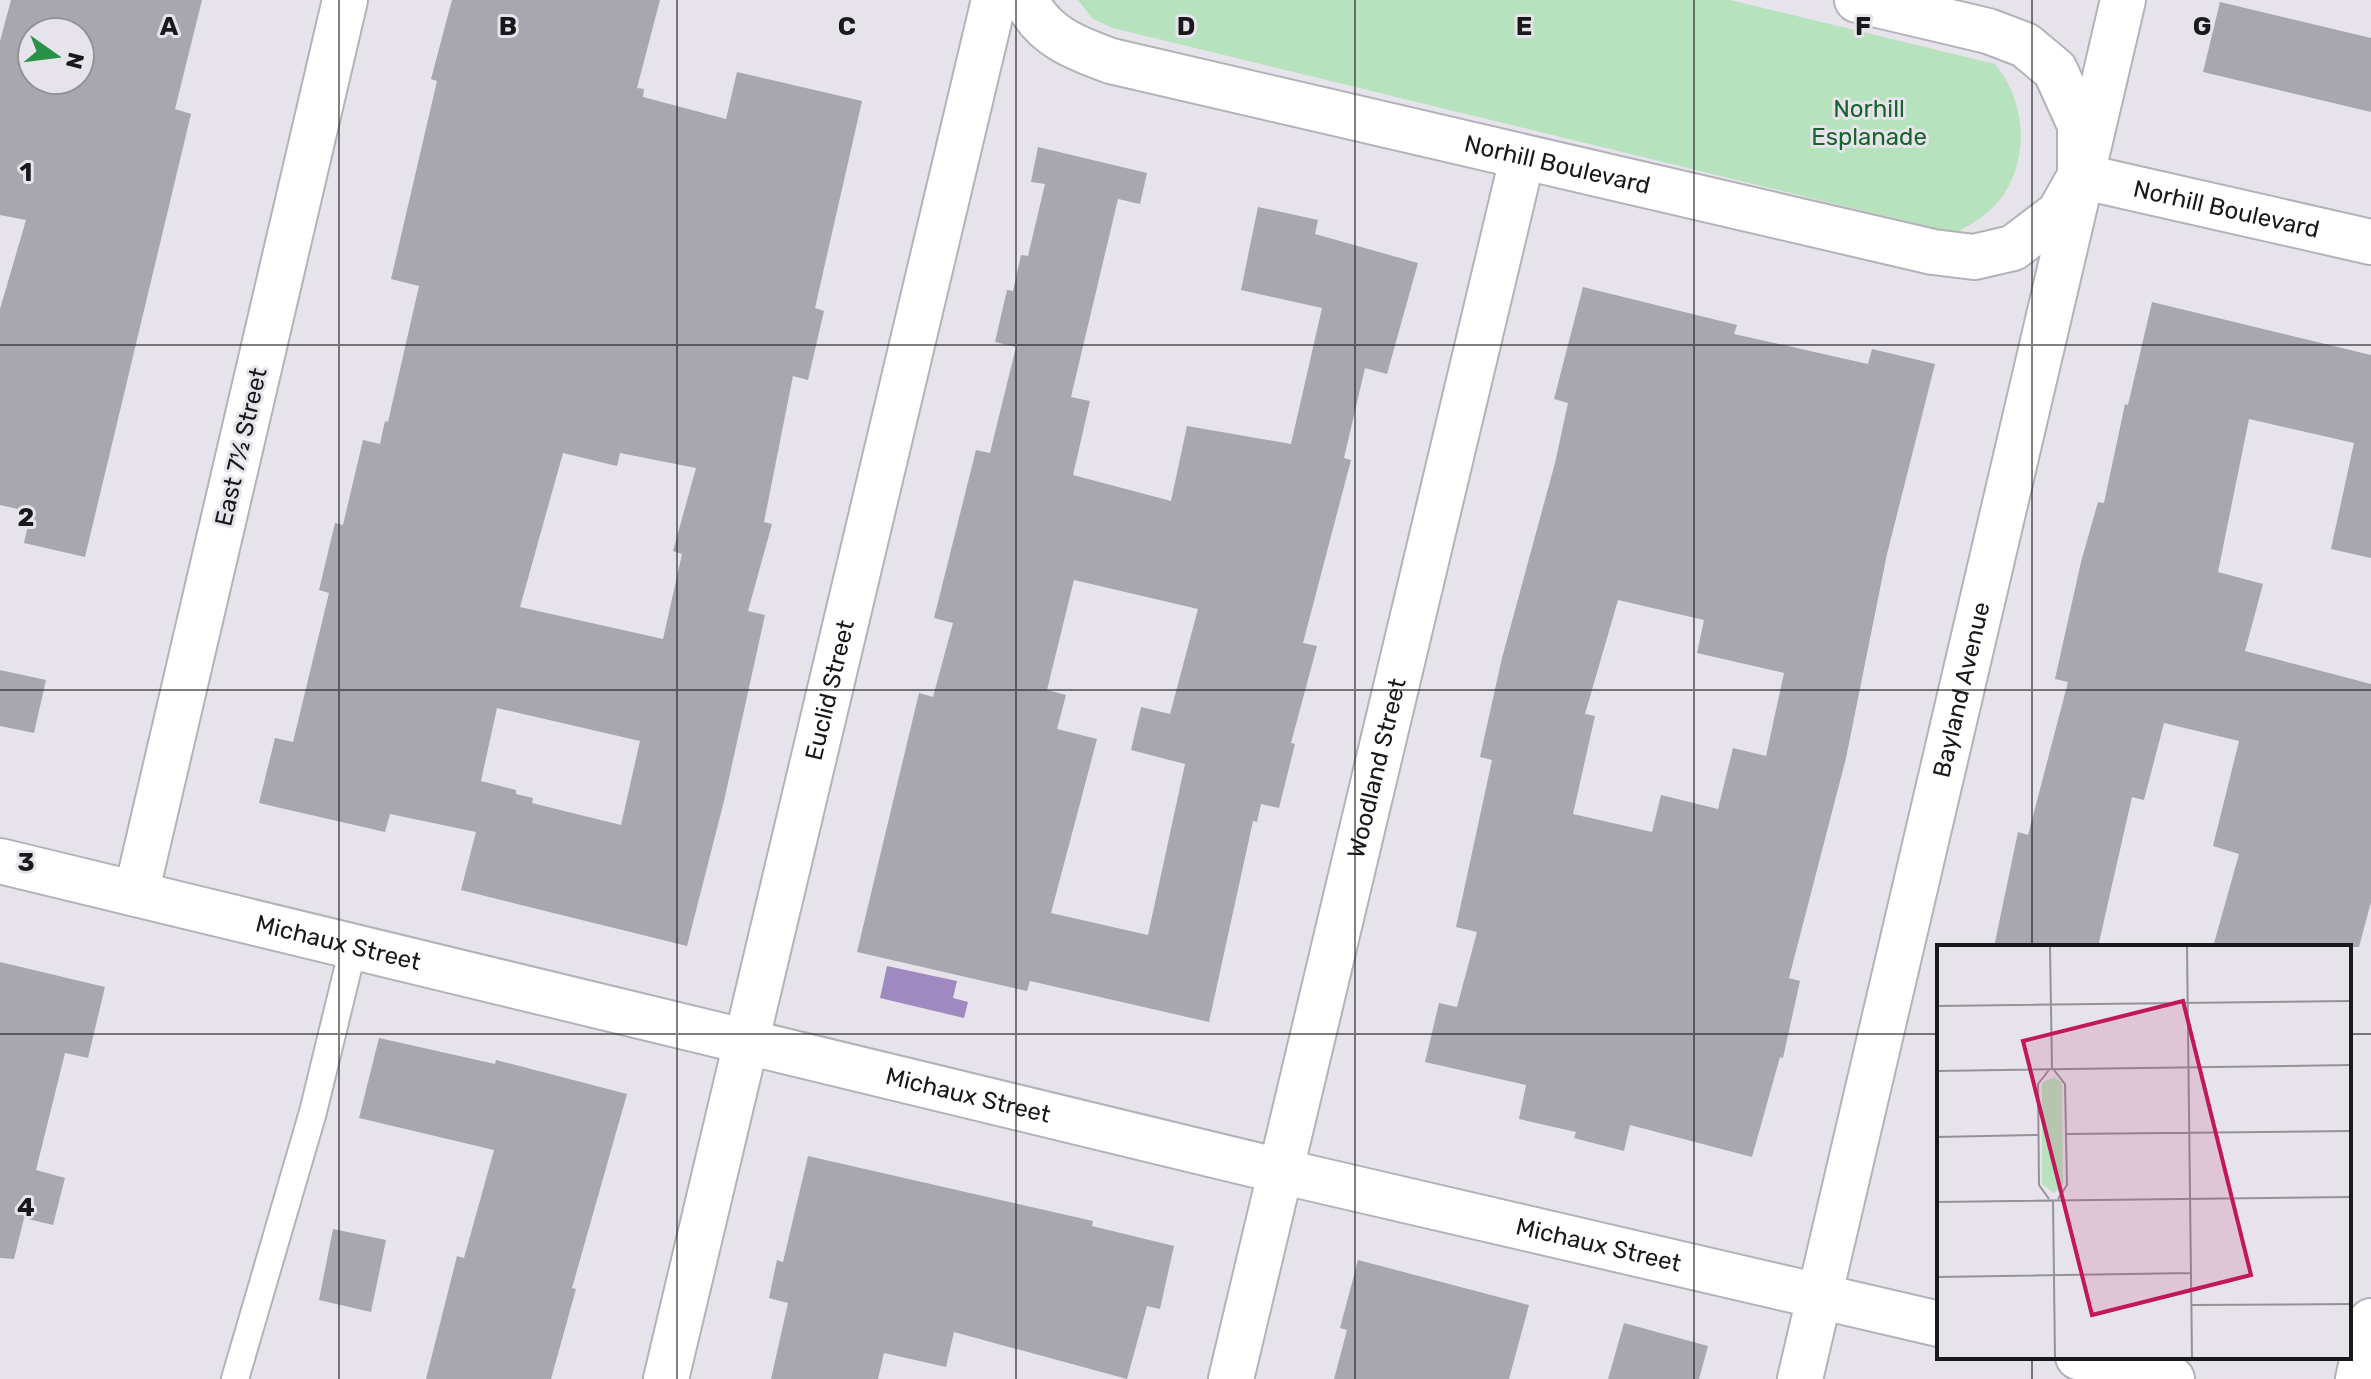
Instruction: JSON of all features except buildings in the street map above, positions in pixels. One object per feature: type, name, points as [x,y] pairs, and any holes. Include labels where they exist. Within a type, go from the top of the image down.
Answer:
[{"type":"street","name":"East 7½ Street","points":[[136,894],[345,0]]},
{"type":"street","name":"Euclid Street","points":[[666,1379],[994,0]]},
{"type":"street","name":"Norhill Boulevard","points":[[1026,0],[1033,14],[1061,42],[1111,61],[1522,159],[1933,252],[1974,257],[2013,248],[2059,213],[2080,176],[2080,125],[2055,70],[2025,45],[1988,31],[1857,0]]},
{"type":"street","name":"Bayland Avenue","points":[[1800,1379],[2123,0]]},
{"type":"street","name":"Woodland Street","points":[[1231,1379],[1522,159]]},
{"type":"street","name":"Norhill Boulevard","points":[[2080,176],[2371,242]]},
{"type":"street","name":"Michaux Street","points":[[0,861],[1280,1171],[1937,1324]]},
{"type":"street","points":[[2358,1379],[2371,1321]]},
{"type":"street","points":[[2087,1359],[2172,1379]]},
{"type":"lane","points":[[235,1379],[313,1112],[353,948]]},
{"type":"green space","name":"Norhill Esplanade","points":[[1078,0],[1730,0],[1995,64],[2014,96],[2021,134],[2020,153],[2007,188],[1996,204],[1982,217],[1955,233],[1113,28],[1093,19]]},
{"type":"shaded area","points":[[887,966],[957,981],[953,998],[968,1002],[964,1018],[880,998]]}]
